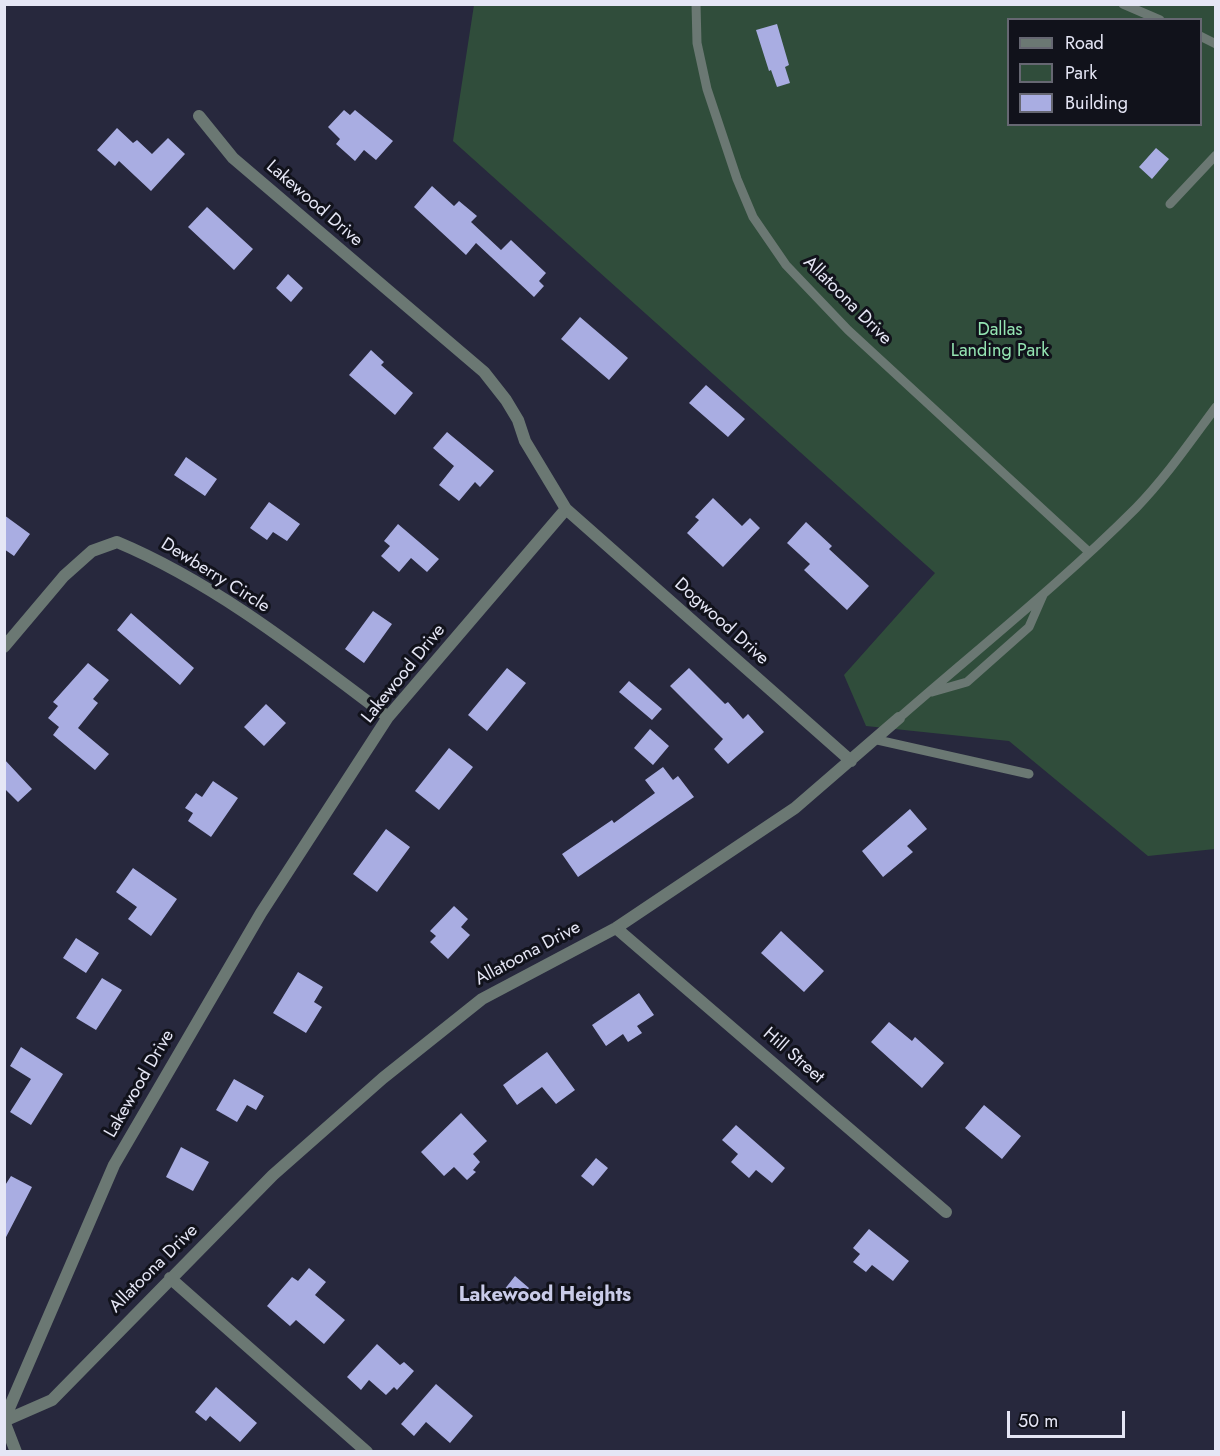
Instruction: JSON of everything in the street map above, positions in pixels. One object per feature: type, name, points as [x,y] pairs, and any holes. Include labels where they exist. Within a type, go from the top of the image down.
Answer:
[{"type":"street","name":"Lakewood Drive","points":[[4,1421],[114,1165],[261,913],[388,717],[566,509],[525,441],[518,420],[506,399],[484,372],[233,158],[199,116]]},
{"type":"street","name":"Dogwood Drive","points":[[566,509],[851,761]]},
{"type":"street","name":"Dewberry Circle","points":[[4,647],[64,576],[92,551],[117,542],[156,559],[213,594],[300,651],[388,717]]},
{"type":"street","name":"Allatoona Drive","points":[[4,1421],[52,1400],[273,1175],[383,1078],[482,999],[616,928],[795,808],[898,718]]},
{"type":"street","name":"Hill Street","points":[[616,928],[946,1212]]},
{"type":"street","points":[[171,1278],[368,1452]]},
{"type":"street","points":[[4,1421],[16,1452]]},
{"type":"lane","name":"Allatoona Drive","points":[[696,4],[697,43],[707,89],[737,179],[753,217],[786,265],[848,330],[1089,552]]},
{"type":"lane","points":[[1124,4],[1156,18]]},
{"type":"lane","points":[[1170,204],[1215,154]]},
{"type":"lane","name":"Allatoona Drive","points":[[898,718],[927,693],[967,682],[1029,627],[1045,591],[1137,507],[1173,466],[1215,407]]},
{"type":"lane","points":[[927,693],[1045,591]]},
{"type":"lane","points":[[873,740],[1029,774]]},
{"type":"green space","name":"Dallas Landing Park","points":[[474,5],[1215,5],[1215,849],[1148,856],[1009,741],[866,726],[844,675],[935,573],[453,141]]},
{"type":"building","points":[[777,24],[789,65],[785,67],[790,83],[777,87],[771,70],[769,71],[756,30]]},
{"type":"building","points":[[344,110],[350,115],[355,110],[393,141],[376,160],[364,150],[355,161],[336,144],[340,139],[328,127]]},
{"type":"building","points":[[117,128],[133,143],[137,140],[152,154],[168,138],[185,154],[151,191],[119,161],[115,166],[97,150]]},
{"type":"building","points":[[1156,148],[1169,159],[1152,179],[1139,167]]},
{"type":"building","points":[[432,186],[454,206],[459,201],[477,216],[471,222],[501,250],[511,240],[546,273],[539,281],[544,286],[534,297],[476,243],[466,255],[414,207]]},
{"type":"building","points":[[207,207],[253,249],[234,270],[188,227]]},
{"type":"building","points":[[288,274],[303,288],[291,302],[276,288]]},
{"type":"building","points":[[580,317],[628,358],[609,380],[561,339]]},
{"type":"building","points":[[371,350],[384,362],[381,365],[413,393],[395,415],[349,375]]},
{"type":"building","points":[[706,385],[745,419],[728,437],[689,403]]},
{"type":"building","points":[[447,432],[494,471],[480,487],[475,482],[459,501],[439,485],[454,466],[433,448]]},
{"type":"building","points":[[186,457],[217,479],[205,496],[174,475]]},
{"type":"building","points":[[713,498],[742,526],[750,518],[760,528],[723,567],[687,533],[699,520],[695,517]]},
{"type":"building","points":[[269,502],[300,524],[287,541],[273,532],[267,540],[250,528]]},
{"type":"building","points":[[4,515],[30,534],[14,556],[4,549]]},
{"type":"building","points":[[806,522],[832,546],[829,549],[869,586],[847,610],[804,570],[810,564],[787,543]]},
{"type":"building","points":[[398,524],[439,559],[427,572],[411,558],[399,572],[381,556],[390,546],[384,541]]},
{"type":"building","points":[[373,611],[392,624],[364,663],[345,649]]},
{"type":"building","points":[[131,613],[194,668],[180,685],[117,630]]},
{"type":"building","points":[[88,663],[109,680],[93,699],[98,703],[78,728],[109,754],[95,770],[53,735],[59,727],[48,718],[58,706],[53,702]]},
{"type":"building","points":[[507,668],[526,683],[487,731],[468,715]]},
{"type":"building","points":[[689,668],[725,704],[728,702],[743,719],[748,714],[764,732],[728,764],[714,749],[723,739],[670,686]]},
{"type":"building","points":[[629,681],[662,709],[652,720],[619,692]]},
{"type":"building","points":[[266,704],[286,723],[264,746],[244,727]]},
{"type":"building","points":[[650,729],[669,746],[653,765],[634,748]]},
{"type":"building","points":[[449,748],[473,767],[439,810],[415,791]]},
{"type":"building","points":[[4,759],[32,789],[18,802],[4,788]]},
{"type":"building","points":[[663,767],[673,780],[678,776],[694,797],[578,877],[562,854],[612,820],[614,823],[655,793],[645,780]]},
{"type":"building","points":[[213,781],[238,798],[211,837],[188,821],[193,813],[185,808],[196,793],[202,797]]},
{"type":"building","points":[[910,809],[927,829],[907,846],[913,852],[883,877],[862,851]]},
{"type":"building","points":[[386,829],[410,847],[377,892],[353,874]]},
{"type":"building","points":[[133,868],[177,899],[151,936],[128,919],[137,907],[116,892]]},
{"type":"building","points":[[454,906],[468,919],[461,927],[470,935],[448,959],[430,942],[436,936],[430,931]]},
{"type":"building","points":[[781,931],[824,971],[804,992],[761,953]]},
{"type":"building","points":[[76,938],[99,953],[86,973],[63,958]]},
{"type":"building","points":[[298,972],[323,987],[314,1002],[322,1007],[306,1033],[273,1013]]},
{"type":"building","points":[[102,978],[122,990],[96,1030],[76,1018]]},
{"type":"building","points":[[639,993],[654,1015],[637,1026],[642,1033],[628,1042],[623,1034],[606,1046],[592,1025]]},
{"type":"building","points":[[889,1022],[912,1041],[915,1037],[944,1063],[922,1088],[871,1042]]},
{"type":"building","points":[[21,1047],[63,1074],[31,1125],[10,1112],[31,1079],[10,1066]]},
{"type":"building","points":[[547,1052],[575,1090],[556,1104],[542,1087],[517,1105],[503,1085]]},
{"type":"building","points":[[234,1079],[264,1096],[256,1110],[247,1105],[237,1122],[216,1110]]},
{"type":"building","points":[[984,1105],[1021,1136],[1002,1159],[965,1128]]},
{"type":"building","points":[[461,1113],[487,1141],[473,1154],[480,1162],[473,1170],[476,1172],[467,1180],[454,1167],[444,1176],[421,1152]]},
{"type":"building","points":[[736,1125],[785,1168],[772,1183],[756,1170],[749,1178],[731,1162],[738,1154],[722,1140]]},
{"type":"building","points":[[181,1147],[209,1162],[193,1191],[166,1177]]},
{"type":"building","points":[[596,1158],[608,1168],[593,1186],[581,1176]]},
{"type":"building","points":[[11,1176],[32,1187],[4,1241],[4,1187]]},
{"type":"building","points":[[869,1229],[909,1261],[893,1281],[872,1265],[866,1272],[853,1262],[860,1254],[853,1248]]},
{"type":"building","points":[[309,1268],[326,1282],[315,1295],[345,1320],[324,1344],[296,1320],[290,1326],[267,1306],[292,1277],[298,1281]]},
{"type":"building","points":[[515,1276],[529,1288],[518,1302],[504,1290]]},
{"type":"building","points":[[377,1344],[400,1365],[404,1362],[414,1371],[397,1390],[394,1387],[386,1395],[369,1380],[361,1390],[347,1377]]},
{"type":"building","points":[[436,1384],[473,1416],[450,1443],[426,1422],[414,1436],[401,1424]]},
{"type":"building","points":[[216,1387],[257,1423],[240,1442],[210,1416],[206,1421],[195,1412]]},
{"type":"district","name":"Lakewood Heights","points":[[545,1296]]}]
